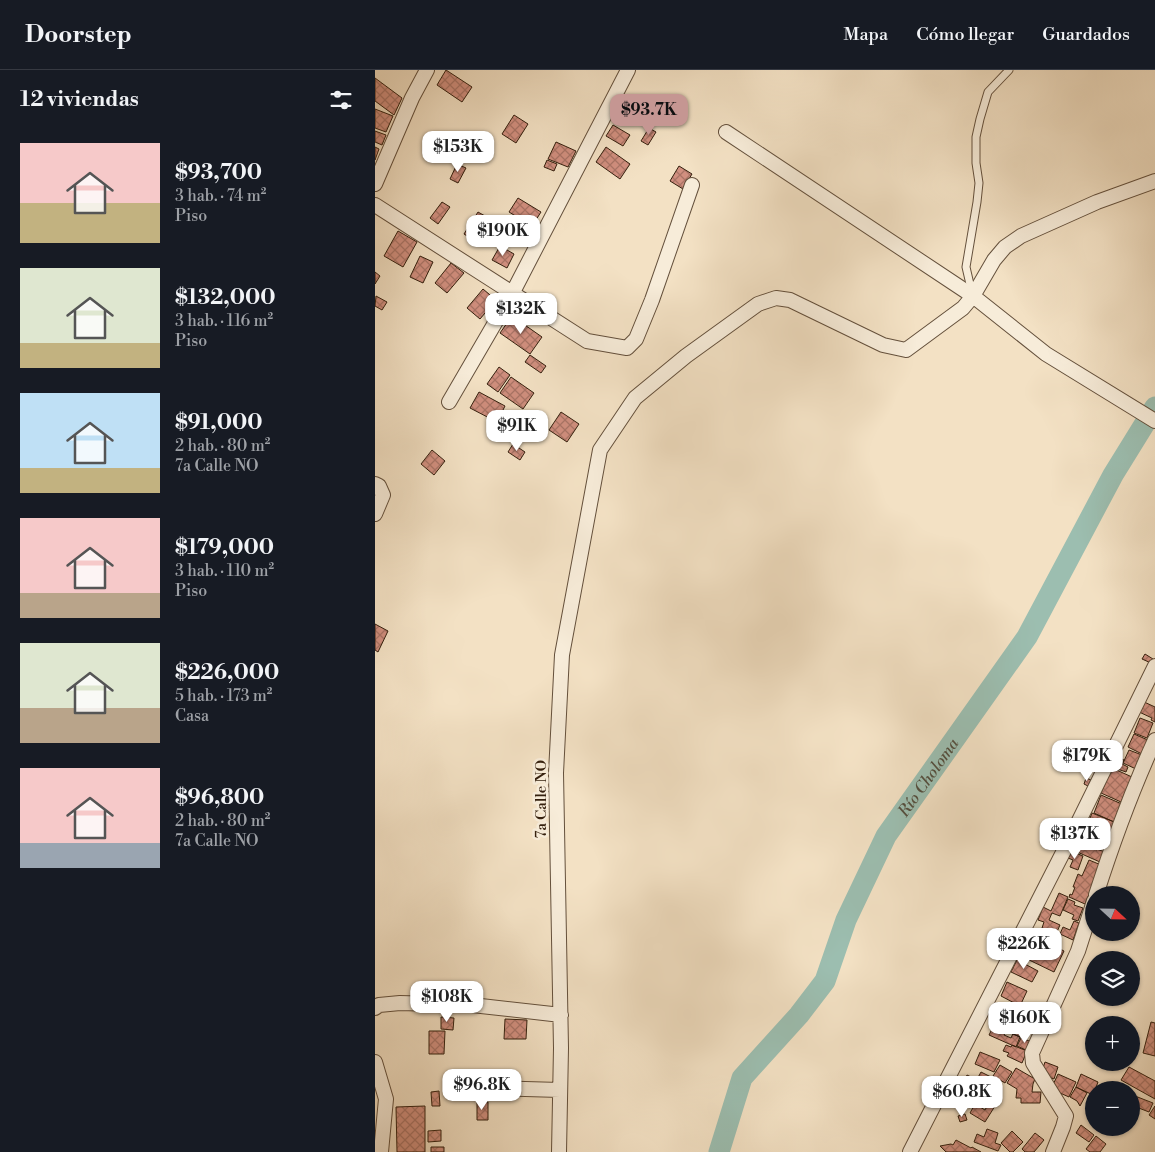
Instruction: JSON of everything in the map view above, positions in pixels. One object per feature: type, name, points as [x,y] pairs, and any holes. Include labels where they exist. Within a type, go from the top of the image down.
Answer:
[{"type":"street","points":[[375,184],[412,98],[427,70]]},
{"type":"street","points":[[449,402],[513,292],[627,70]]},
{"type":"street","points":[[726,132],[973,296],[1046,354],[1155,421]]},
{"type":"street","points":[[973,296],[994,260],[1005,247],[1021,236],[1097,202],[1155,181]]},
{"type":"street","points":[[375,205],[587,340],[627,348],[636,339],[652,300],[692,185]]},
{"type":"street","name":"7a Calle NO","points":[[559,1152],[561,1015],[556,773],[562,655],[600,450],[635,398],[686,356],[758,304],[777,298],[790,300],[883,345],[907,350],[963,308],[973,296]]},
{"type":"street","points":[[375,484],[379,486],[383,495],[375,514]]},
{"type":"street","points":[[910,1152],[1155,666]]},
{"type":"street","points":[[1099,886],[1139,774],[1155,740]]},
{"type":"street","points":[[1053,1152],[1066,1116],[1033,1063],[1032,1053],[1077,950],[1085,927]]},
{"type":"street","points":[[375,1008],[379,1005],[400,1003],[472,1005],[561,1015]]},
{"type":"street","points":[[375,1062],[386,1099],[381,1152]]},
{"type":"street","points":[[457,1087],[560,1090]]},
{"type":"lane","points":[[973,296],[966,267],[979,183],[976,163],[976,137],[988,92],[1009,70]]},
{"type":"building","points":[[446,70],[472,87],[462,102],[437,85]]},
{"type":"building","points":[[375,78],[402,98],[394,115],[375,101]]},
{"type":"building","points":[[375,109],[393,116],[386,132],[375,128]]},
{"type":"building","points":[[514,115],[528,124],[516,143],[502,134]]},
{"type":"building","points":[[613,125],[630,135],[623,146],[606,136]]},
{"type":"building","points":[[649,128],[656,132],[648,145],[641,141]]},
{"type":"building","points":[[375,131],[386,135],[382,145],[375,142]]},
{"type":"building","points":[[556,142],[576,151],[568,167],[548,159]]},
{"type":"building","points":[[375,147],[379,149],[375,160]]},
{"type":"building","points":[[606,147],[630,164],[620,179],[596,162]]},
{"type":"building","points":[[547,160],[557,164],[554,171],[544,167]]},
{"type":"building","points":[[457,164],[466,168],[458,183],[450,179]]},
{"type":"building","points":[[679,166],[692,174],[683,189],[670,181]]},
{"type":"building","points":[[518,198],[541,212],[532,226],[509,212]]},
{"type":"building","points":[[442,202],[450,207],[438,224],[430,218]]},
{"type":"building","points":[[478,212],[492,220],[478,243],[464,234]]},
{"type":"building","points":[[507,220],[535,237],[529,247],[501,230]]},
{"type":"building","points":[[398,231],[417,242],[403,267],[384,256]]},
{"type":"building","points":[[500,246],[514,254],[507,268],[492,260]]},
{"type":"building","points":[[420,256],[433,262],[423,283],[410,277]]},
{"type":"building","points":[[451,263],[464,273],[447,293],[435,283]]},
{"type":"building","points":[[375,272],[380,276],[375,284]]},
{"type":"building","points":[[483,289],[496,300],[480,319],[467,308]]},
{"type":"building","points":[[376,296],[387,302],[382,310],[375,306]]},
{"type":"building","points":[[512,316],[542,337],[530,354],[500,333]]},
{"type":"building","points":[[530,355],[546,366],[541,373],[525,362]]},
{"type":"building","points":[[499,367],[510,375],[498,392],[487,384]]},
{"type":"building","points":[[511,377],[534,393],[523,409],[500,393]]},
{"type":"building","points":[[479,392],[505,406],[497,422],[470,408]]},
{"type":"building","points":[[561,412],[579,424],[567,442],[549,430]]},
{"type":"building","points":[[513,444],[525,452],[520,460],[508,452]]},
{"type":"building","points":[[432,450],[445,461],[434,475],[421,464]]},
{"type":"building","points":[[375,624],[388,631],[378,652],[375,650]]},
{"type":"building","points":[[1145,654],[1153,659],[1151,663],[1142,659]]},
{"type":"building","points":[[1142,701],[1155,707],[1155,722],[1151,720],[1152,718],[1137,711]]},
{"type":"building","points":[[1140,718],[1153,723],[1147,738],[1134,733]]},
{"type":"building","points":[[1134,734],[1148,740],[1142,754],[1128,747]]},
{"type":"building","points":[[1129,750],[1142,755],[1136,769],[1123,763]]},
{"type":"building","points":[[1117,757],[1124,760],[1122,764],[1128,767],[1126,772],[1112,767]]},
{"type":"building","points":[[1112,768],[1132,777],[1121,802],[1101,793]]},
{"type":"building","points":[[1086,778],[1091,780],[1088,786],[1084,784]]},
{"type":"building","points":[[1101,795],[1122,804],[1114,822],[1094,813]]},
{"type":"building","points":[[1092,813],[1117,823],[1109,842],[1102,839],[1097,850],[1080,843]]},
{"type":"building","points":[[1079,841],[1105,852],[1100,862],[1075,851]]},
{"type":"building","points":[[1071,851],[1083,856],[1078,870],[1070,867],[1073,860],[1068,858]]},
{"type":"building","points":[[1089,860],[1101,865],[1092,886],[1085,886],[1085,904],[1069,897],[1070,894],[1072,895],[1078,874],[1082,876]]},
{"type":"building","points":[[1059,893],[1068,897],[1060,916],[1052,913],[1049,920],[1060,925],[1056,934],[1042,928],[1044,922],[1038,920],[1043,907],[1051,911]]},
{"type":"building","points":[[1068,899],[1075,902],[1074,905],[1083,908],[1078,921],[1072,919],[1074,915],[1063,910]]},
{"type":"building","points":[[1074,921],[1079,923],[1073,940],[1060,934],[1063,927],[1070,930]]},
{"type":"building","points":[[1036,931],[1051,937],[1048,943],[1064,951],[1054,972],[1027,959],[1033,947],[1030,945]]},
{"type":"building","points":[[1019,956],[1025,959],[1023,963],[1038,971],[1032,982],[1011,972]]},
{"type":"building","points":[[1007,982],[1027,991],[1020,1006],[1001,996]]},
{"type":"building","points":[[1012,1012],[1022,1016],[1019,1024],[1027,1028],[1023,1038],[1013,1034],[1020,1037],[1016,1047],[989,1035],[998,1017],[1011,1023],[1004,1035],[1011,1038],[1015,1029],[1010,1027],[1012,1023],[1008,1021]]},
{"type":"building","points":[[441,1017],[454,1018],[453,1030],[441,1029]]},
{"type":"building","points":[[505,1019],[527,1020],[526,1039],[504,1039]]},
{"type":"building","points":[[1151,1022],[1155,1023],[1155,1056],[1143,1053]]},
{"type":"building","points":[[429,1031],[445,1031],[444,1054],[429,1054]]},
{"type":"building","points":[[1021,1038],[1032,1042],[1028,1051],[1017,1046]]},
{"type":"building","points":[[1006,1045],[1011,1047],[1012,1045],[1027,1051],[1022,1063],[1007,1056],[1009,1053],[1003,1051]]},
{"type":"building","points":[[980,1052],[1000,1060],[994,1072],[975,1064]]},
{"type":"building","points":[[1045,1062],[1058,1067],[1054,1079],[1041,1074]]},
{"type":"building","points":[[1000,1065],[1012,1072],[1005,1083],[993,1076]]},
{"type":"building","points":[[1016,1068],[1035,1079],[1032,1092],[1041,1092],[1040,1103],[1021,1103],[1021,1098],[1016,1098],[1017,1089],[1007,1083]]},
{"type":"building","points":[[1127,1071],[1136,1071],[1155,1081],[1155,1099],[1140,1091],[1140,1081],[1121,1080]]},
{"type":"building","points":[[981,1072],[995,1079],[990,1089],[976,1081]]},
{"type":"building","points":[[1058,1074],[1076,1082],[1069,1097],[1051,1089]]},
{"type":"building","points":[[1081,1074],[1096,1081],[1085,1081],[1085,1091],[1076,1087]]},
{"type":"building","points":[[967,1075],[975,1079],[969,1092],[961,1088]]},
{"type":"building","points":[[974,1083],[1000,1098],[985,1122],[970,1113],[975,1104],[985,1110],[988,1104],[969,1094]]},
{"type":"building","points":[[957,1087],[976,1100],[970,1108],[952,1096]]},
{"type":"building","points":[[1076,1087],[1085,1092],[1085,1097],[1080,1106],[1077,1101],[1070,1097]]},
{"type":"building","points":[[439,1091],[440,1106],[432,1106],[431,1092]]},
{"type":"building","points":[[1140,1098],[1153,1103],[1149,1112],[1140,1108]]},
{"type":"building","points":[[477,1102],[488,1102],[488,1120],[477,1120]]},
{"type":"building","points":[[425,1106],[425,1152],[397,1152],[396,1107]]},
{"type":"building","points":[[1155,1106],[1155,1119],[1149,1115]]},
{"type":"building","points":[[965,1114],[967,1120],[960,1122],[958,1116]]},
{"type":"building","points":[[1081,1125],[1085,1128],[1085,1136],[1093,1136],[1089,1142],[1076,1133]]},
{"type":"building","points":[[987,1129],[998,1133],[995,1143],[1001,1145],[998,1151],[974,1142],[977,1134],[984,1137]]},
{"type":"building","points":[[441,1130],[441,1141],[428,1142],[428,1131]]},
{"type":"building","points":[[1012,1131],[1023,1142],[1013,1152],[1010,1152],[1001,1143]]},
{"type":"building","points":[[1035,1133],[1044,1140],[1034,1152],[1025,1152],[1022,1149]]},
{"type":"building","points":[[1096,1136],[1106,1144],[1100,1152],[1090,1152],[1086,1149]]},
{"type":"building","points":[[956,1140],[981,1152],[946,1152],[940,1146],[953,1145]]},
{"type":"building","points":[[431,1147],[444,1147],[444,1152],[431,1152]]},
{"type":"waterway","name":"Río Choloma","points":[[719,1152],[742,1078],[799,1015],[825,981],[846,920],[886,836],[1027,637],[1113,475],[1155,407]]}]
